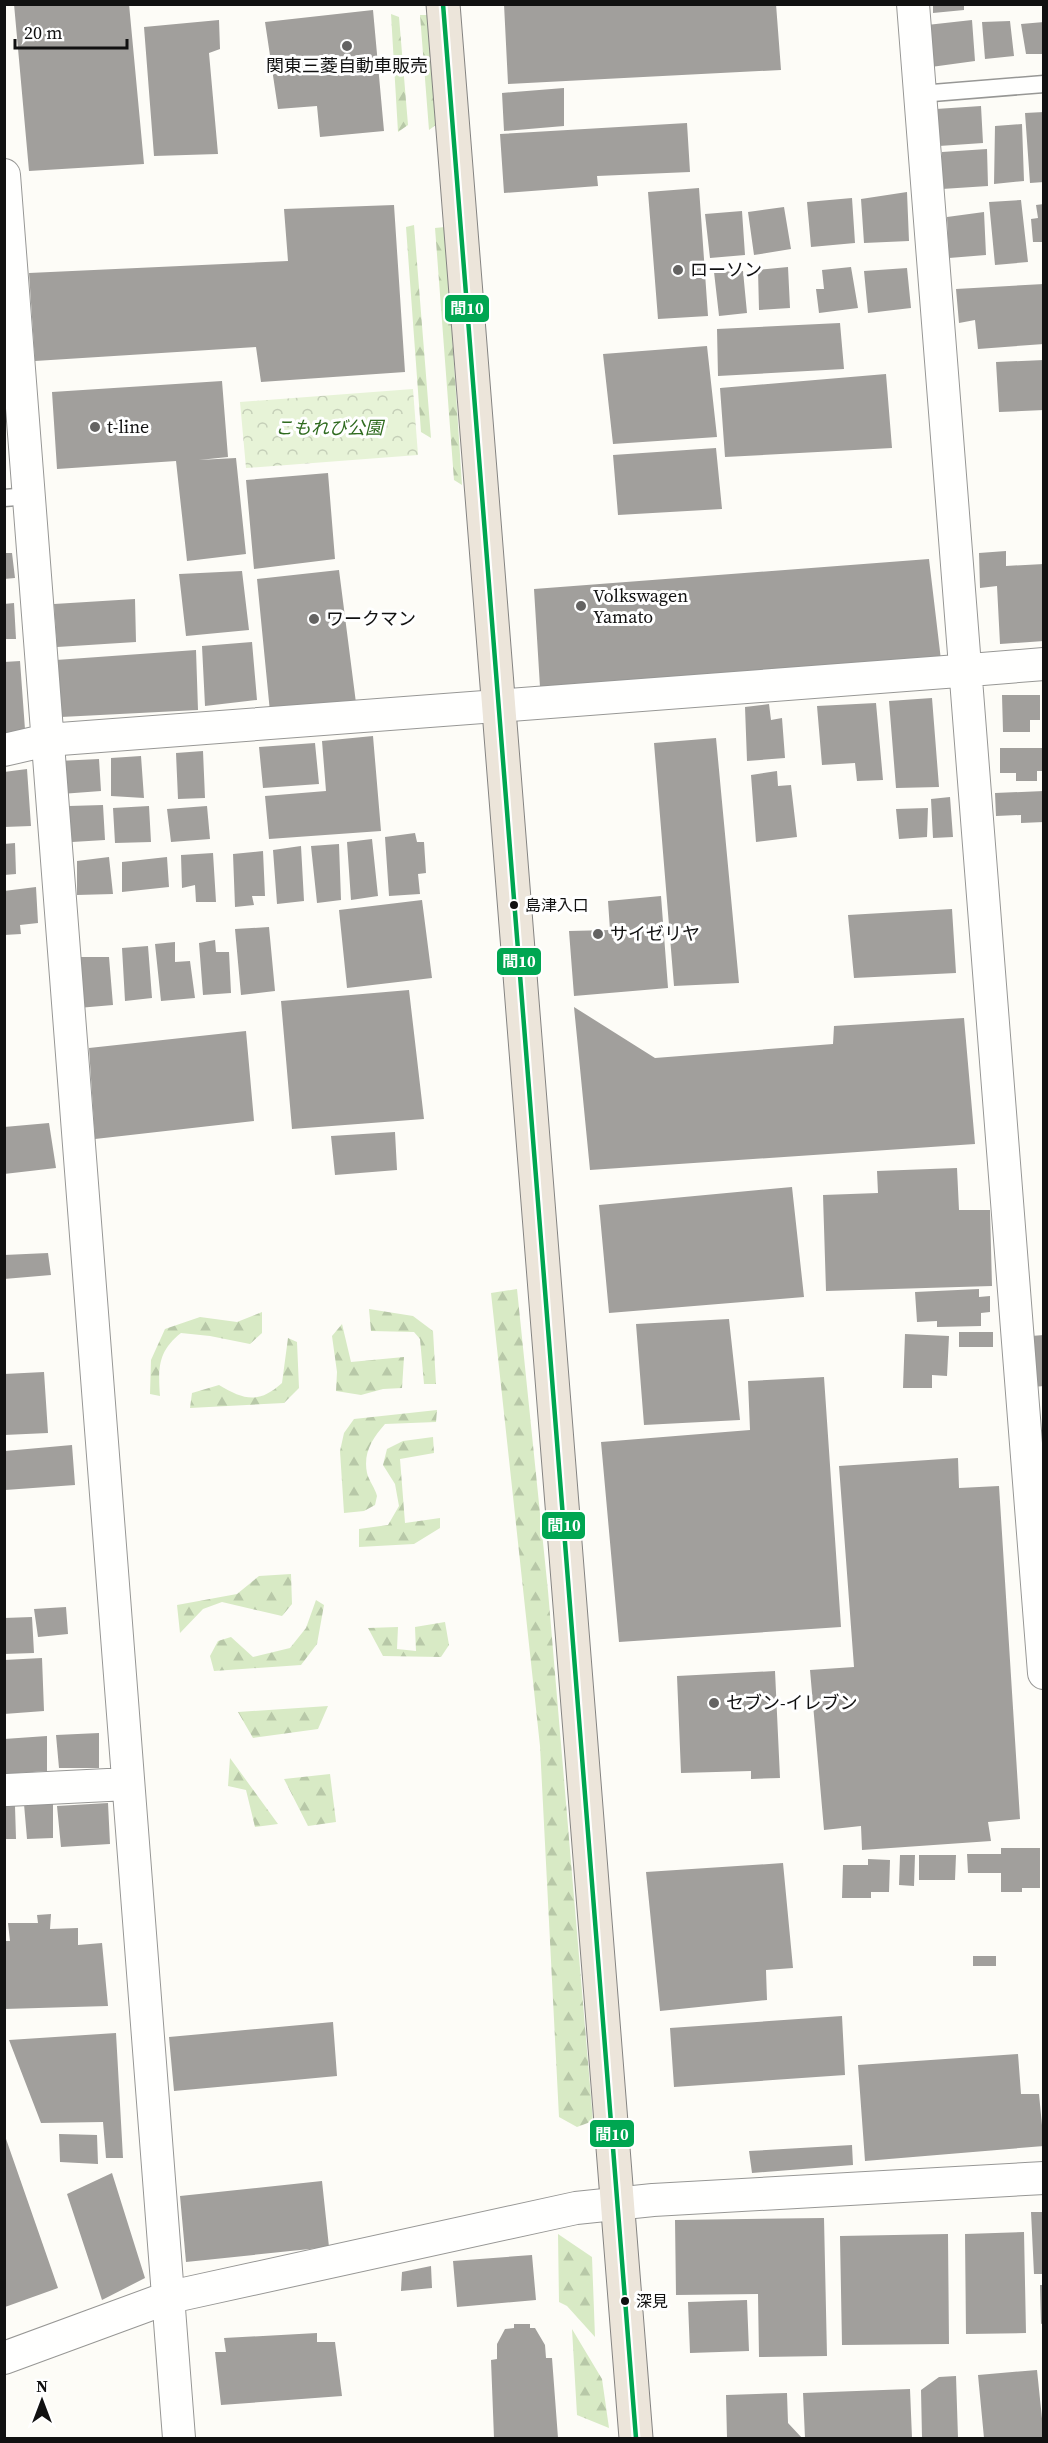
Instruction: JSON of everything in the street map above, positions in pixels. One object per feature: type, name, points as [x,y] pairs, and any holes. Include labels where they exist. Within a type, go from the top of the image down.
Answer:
[{"type":"highway","points":[[443,4],[636,2439]]},
{"type":"street","points":[[913,4],[964,670],[1038,1517],[1044,1673]]},
{"type":"street","points":[[4,175],[17,497],[47,740],[170,2297],[179,2439]]},
{"type":"street","points":[[4,750],[47,740],[434,713],[498,706],[1044,664]]},
{"type":"street","points":[[7,1790],[128,1784]]},
{"type":"street","points":[[4,2358],[170,2297],[576,2208],[1044,2178]]},
{"type":"lane","points":[[920,94],[1044,84]]},
{"type":"green space","points":[[391,14],[399,17],[408,125],[398,132]]},
{"type":"green space","points":[[420,15],[429,15],[437,124],[429,130]]},
{"type":"green space","points":[[414,225],[431,438],[421,432],[406,227]]},
{"type":"green space","points":[[445,227],[462,485],[454,480],[435,228]]},
{"type":"green space","name":"こもれび公園","points":[[413,389],[418,455],[246,468],[240,402]]},
{"type":"green space","points":[[517,1289],[548,1591],[593,2121],[577,2127],[559,2117],[540,1746],[491,1293]]},
{"type":"green space","points":[[369,1309],[413,1316],[433,1331],[436,1384],[424,1384],[420,1339],[414,1332],[371,1331]]},
{"type":"green space","points":[[262,1312],[262,1333],[250,1344],[181,1333],[168,1346],[161,1361],[160,1396],[150,1394],[151,1360],[165,1329],[200,1317],[237,1322]]},
{"type":"green space","points":[[342,1324],[351,1362],[404,1357],[402,1388],[383,1389],[361,1395],[336,1391],[337,1372],[332,1336]]},
{"type":"green space","points":[[288,1338],[297,1342],[299,1388],[284,1403],[190,1408],[192,1393],[219,1385],[236,1394],[251,1398],[274,1390],[282,1383]]},
{"type":"green space","points":[[437,1410],[436,1422],[385,1424],[376,1435],[366,1459],[367,1473],[377,1496],[375,1505],[364,1511],[344,1513],[340,1451],[344,1433],[354,1419]]},
{"type":"green space","points":[[433,1437],[434,1453],[400,1459],[405,1523],[440,1518],[440,1528],[414,1544],[359,1547],[359,1529],[388,1525],[399,1506],[395,1484],[383,1465],[387,1449],[403,1441]]},
{"type":"green space","points":[[291,1574],[292,1604],[282,1616],[222,1602],[203,1609],[180,1633],[177,1605],[237,1594],[259,1576]]},
{"type":"green space","points":[[316,1600],[324,1605],[317,1644],[301,1665],[214,1671],[210,1656],[218,1641],[231,1637],[253,1657],[290,1648],[306,1628]]},
{"type":"green space","points":[[445,1622],[449,1645],[441,1657],[383,1656],[368,1628],[398,1627],[397,1649],[416,1651],[415,1627]]},
{"type":"green space","points":[[328,1706],[318,1729],[253,1738],[238,1712]]},
{"type":"green space","points":[[230,1758],[278,1824],[255,1827],[246,1790],[228,1786]]},
{"type":"green space","points":[[330,1774],[336,1822],[308,1826],[284,1779]]},
{"type":"green space","points":[[558,2234],[592,2257],[595,2337],[567,2306],[559,2302]]},
{"type":"green space","points":[[572,2329],[602,2379],[609,2428],[577,2415]]},
{"type":"building","points":[[14,4],[129,4],[144,164],[29,171]]},
{"type":"building","points":[[504,4],[776,4],[781,70],[508,84]]},
{"type":"building","points":[[933,4],[964,4],[964,10],[933,13]]},
{"type":"building","points":[[373,10],[384,131],[320,137],[317,106],[278,109],[265,22]]},
{"type":"building","points":[[219,20],[220,49],[209,53],[218,154],[154,156],[144,27]]},
{"type":"building","points":[[972,20],[975,61],[931,67],[927,25]]},
{"type":"building","points":[[1010,21],[1014,56],[985,59],[982,22]]},
{"type":"building","points":[[1044,22],[1044,54],[1026,54],[1021,24]]},
{"type":"building","points":[[564,88],[564,126],[504,131],[502,93]]},
{"type":"building","points":[[981,106],[983,143],[939,146],[936,109]]},
{"type":"building","points":[[1044,112],[1044,182],[1030,183],[1025,113]]},
{"type":"building","points":[[687,123],[690,172],[597,176],[598,186],[504,193],[500,134]]},
{"type":"building","points":[[1022,124],[1024,181],[994,184],[995,126]]},
{"type":"building","points":[[987,149],[988,186],[942,189],[942,152]]},
{"type":"building","points":[[699,188],[708,316],[658,319],[648,192]]},
{"type":"building","points":[[907,192],[909,241],[864,243],[861,199]]},
{"type":"building","points":[[852,198],[855,243],[811,247],[807,202]]},
{"type":"building","points":[[1021,200],[1028,262],[995,265],[989,202]]},
{"type":"building","points":[[1044,204],[1044,242],[1033,242],[1031,219],[1038,218],[1036,205]]},
{"type":"building","points":[[394,205],[405,372],[261,382],[256,347],[35,361],[29,273],[288,261],[284,209]]},
{"type":"building","points":[[784,207],[791,249],[754,255],[748,212]]},
{"type":"building","points":[[742,211],[745,255],[710,258],[705,214]]},
{"type":"building","points":[[984,212],[986,255],[949,258],[947,217]]},
{"type":"building","points":[[788,267],[790,308],[759,310],[758,270]]},
{"type":"building","points":[[851,267],[858,308],[819,313],[816,289],[824,289],[822,270]]},
{"type":"building","points":[[907,268],[911,308],[868,313],[864,271]]},
{"type":"building","points":[[743,271],[747,313],[719,316],[714,272]]},
{"type":"building","points":[[1044,284],[1044,344],[978,349],[975,320],[959,323],[956,289]]},
{"type":"building","points":[[840,323],[844,369],[718,376],[717,329]]},
{"type":"building","points":[[707,346],[717,437],[613,444],[603,354]]},
{"type":"building","points":[[1044,360],[1044,410],[999,412],[996,362]]},
{"type":"building","points":[[886,374],[892,448],[725,457],[720,388]]},
{"type":"building","points":[[222,381],[228,457],[199,460],[236,458],[246,554],[187,561],[176,461],[57,469],[52,392]]},
{"type":"building","points":[[716,448],[722,509],[618,515],[613,455]]},
{"type":"building","points":[[328,473],[335,559],[254,569],[246,480]]},
{"type":"building","points":[[1006,551],[1006,566],[1044,564],[1044,641],[1000,644],[997,586],[980,588],[979,553]]},
{"type":"building","points":[[4,553],[12,553],[15,578],[4,579]]},
{"type":"building","points":[[929,559],[941,660],[540,687],[534,589]]},
{"type":"building","points":[[339,570],[356,703],[270,712],[257,579]]},
{"type":"building","points":[[242,571],[249,630],[186,636],[179,574]]},
{"type":"building","points":[[135,599],[136,642],[57,647],[54,604]]},
{"type":"building","points":[[14,603],[16,639],[4,639],[4,604]]},
{"type":"building","points":[[252,642],[257,700],[205,706],[202,646]]},
{"type":"building","points":[[196,650],[198,710],[61,717],[56,660]]},
{"type":"building","points":[[20,661],[26,743],[4,745],[4,662]]},
{"type":"building","points":[[1002,695],[1040,695],[1040,720],[1030,720],[1030,732],[1003,732]]},
{"type":"building","points":[[932,698],[939,787],[896,788],[889,701]]},
{"type":"building","points":[[876,703],[883,780],[857,781],[855,763],[822,765],[817,706]]},
{"type":"building","points":[[769,704],[771,720],[782,718],[785,758],[747,761],[745,707]]},
{"type":"building","points":[[373,736],[381,831],[269,839],[265,796],[326,791],[322,741]]},
{"type":"building","points":[[716,738],[739,983],[674,986],[654,743]]},
{"type":"building","points":[[315,743],[319,784],[263,788],[259,747]]},
{"type":"building","points":[[1000,748],[1044,748],[1044,771],[1037,771],[1037,781],[1016,781],[1016,773],[1000,773]]},
{"type":"building","points":[[203,751],[205,798],[178,799],[176,753]]},
{"type":"building","points":[[141,756],[144,798],[111,796],[111,758]]},
{"type":"building","points":[[99,759],[101,791],[61,794],[58,761]]},
{"type":"building","points":[[27,769],[31,826],[4,827],[4,772]]},
{"type":"building","points":[[777,771],[778,786],[791,785],[797,837],[756,842],[751,775]]},
{"type":"building","points":[[1044,791],[1044,822],[1021,823],[1021,815],[996,816],[995,793]]},
{"type":"building","points":[[950,797],[953,837],[933,838],[931,799]]},
{"type":"building","points":[[103,805],[105,840],[72,842],[69,806]]},
{"type":"building","points":[[149,806],[151,842],[115,843],[113,808]]},
{"type":"building","points":[[207,806],[210,839],[171,842],[167,809]]},
{"type":"building","points":[[928,808],[927,837],[899,839],[896,809]]},
{"type":"building","points":[[415,833],[417,842],[424,842],[426,873],[418,874],[420,894],[389,896],[385,837]]},
{"type":"building","points":[[372,839],[378,896],[351,900],[347,842]]},
{"type":"building","points":[[15,843],[16,874],[4,875],[4,844]]},
{"type":"building","points":[[339,844],[341,900],[317,903],[311,846]]},
{"type":"building","points":[[301,846],[304,901],[277,904],[273,850]]},
{"type":"building","points":[[263,851],[265,896],[252,896],[254,905],[235,907],[233,854]]},
{"type":"building","points":[[213,853],[216,902],[196,902],[195,885],[182,888],[181,855]]},
{"type":"building","points":[[109,857],[113,894],[77,895],[77,861]]},
{"type":"building","points":[[167,857],[169,887],[122,892],[122,862]]},
{"type":"building","points":[[36,887],[38,923],[20,925],[21,934],[4,935],[4,891]]},
{"type":"building","points":[[661,896],[668,988],[574,996],[569,931],[610,930],[608,901]]},
{"type":"building","points":[[422,900],[432,978],[347,988],[339,910]]},
{"type":"building","points":[[952,909],[956,973],[854,978],[848,915]]},
{"type":"building","points":[[269,927],[275,991],[241,995],[235,929]]},
{"type":"building","points":[[215,940],[216,952],[229,952],[231,993],[203,995],[199,943]]},
{"type":"building","points":[[175,942],[175,962],[190,961],[195,998],[161,1001],[155,944]]},
{"type":"building","points":[[148,946],[152,998],[125,1001],[122,948]]},
{"type":"building","points":[[75,957],[109,957],[113,1005],[78,1008]]},
{"type":"building","points":[[409,990],[424,1119],[292,1129],[281,1001]]},
{"type":"building","points":[[574,1007],[655,1058],[833,1044],[834,1026],[964,1018],[975,1144],[590,1170]]},
{"type":"building","points":[[246,1031],[254,1121],[95,1139],[89,1048]]},
{"type":"building","points":[[49,1123],[56,1168],[4,1174],[4,1127]]},
{"type":"building","points":[[395,1132],[397,1170],[335,1175],[331,1136]]},
{"type":"building","points":[[957,1168],[959,1210],[990,1210],[992,1286],[826,1291],[823,1195],[878,1193],[877,1171]]},
{"type":"building","points":[[792,1187],[804,1297],[609,1313],[599,1205]]},
{"type":"building","points":[[48,1253],[51,1275],[4,1279],[4,1255]]},
{"type":"building","points":[[979,1289],[979,1297],[990,1296],[990,1312],[981,1313],[981,1326],[937,1327],[937,1321],[917,1322],[915,1292]]},
{"type":"building","points":[[729,1319],[740,1420],[644,1425],[636,1324]]},
{"type":"building","points":[[959,1332],[993,1332],[993,1347],[959,1347]]},
{"type":"building","points":[[905,1334],[949,1336],[947,1376],[932,1375],[932,1388],[903,1388]]},
{"type":"building","points":[[1044,1335],[1044,1386],[1033,1387],[1031,1336]]},
{"type":"building","points":[[44,1372],[48,1433],[4,1435],[4,1374]]},
{"type":"building","points":[[824,1377],[841,1627],[619,1642],[601,1442],[750,1430],[748,1381]]},
{"type":"building","points":[[72,1445],[75,1485],[5,1490],[5,1451]]},
{"type":"building","points":[[958,1458],[959,1488],[999,1486],[1020,1819],[988,1822],[991,1841],[862,1850],[861,1826],[824,1830],[810,1670],[854,1667],[839,1466]]},
{"type":"building","points":[[66,1607],[68,1634],[38,1637],[34,1609]]},
{"type":"building","points":[[32,1617],[34,1653],[4,1654],[4,1618]]},
{"type":"building","points":[[42,1658],[44,1711],[4,1714],[4,1660]]},
{"type":"building","points":[[775,1671],[780,1778],[751,1779],[751,1771],[681,1773],[677,1676]]},
{"type":"building","points":[[99,1733],[99,1768],[59,1768],[56,1735]]},
{"type":"building","points":[[47,1736],[47,1771],[4,1774],[4,1739]]},
{"type":"building","points":[[108,1803],[110,1844],[61,1847],[57,1806]]},
{"type":"building","points":[[24,1804],[53,1804],[53,1838],[27,1839]]},
{"type":"building","points":[[4,1805],[15,1806],[16,1839],[4,1839]]},
{"type":"building","points":[[1001,1848],[1040,1848],[1040,1888],[1022,1888],[1022,1892],[1001,1892],[1001,1873],[968,1873],[967,1854],[1001,1854]]},
{"type":"building","points":[[900,1855],[915,1855],[914,1886],[899,1885]]},
{"type":"building","points":[[919,1855],[956,1855],[955,1880],[919,1880]]},
{"type":"building","points":[[868,1859],[890,1860],[889,1892],[871,1892],[871,1898],[842,1898],[843,1865],[868,1865]]},
{"type":"building","points":[[783,1863],[793,1968],[766,1970],[767,2000],[660,2011],[646,1872]]},
{"type":"building","points":[[51,1914],[50,1929],[78,1928],[78,1945],[102,1943],[108,2006],[4,2009],[4,1941],[10,1941],[8,1923],[38,1923],[37,1915]]},
{"type":"building","points":[[973,1956],[996,1956],[996,1966],[973,1966]]},
{"type":"building","points":[[842,2016],[845,2075],[674,2087],[670,2028]]},
{"type":"building","points":[[333,2022],[337,2076],[174,2091],[169,2037]]},
{"type":"building","points":[[116,2033],[123,2158],[106,2158],[103,2122],[41,2123],[9,2040]]},
{"type":"building","points":[[1018,2054],[1021,2094],[1039,2094],[1044,2146],[865,2161],[858,2065]]},
{"type":"building","points":[[59,2134],[97,2135],[98,2164],[60,2162]]},
{"type":"building","points":[[5,2136],[58,2288],[5,2307]]},
{"type":"building","points":[[852,2145],[853,2165],[752,2173],[749,2151]]},
{"type":"building","points":[[112,2173],[145,2278],[102,2300],[67,2194]]},
{"type":"building","points":[[322,2181],[329,2247],[186,2262],[180,2196]]},
{"type":"building","points":[[1031,2212],[1044,2212],[1044,2274],[1034,2274]]},
{"type":"building","points":[[824,2218],[827,2356],[759,2357],[758,2294],[676,2295],[675,2220]]},
{"type":"building","points":[[1024,2232],[1026,2333],[966,2334],[965,2234]]},
{"type":"building","points":[[948,2234],[949,2344],[842,2345],[840,2236]]},
{"type":"building","points":[[532,2255],[536,2300],[457,2307],[453,2261]]},
{"type":"building","points":[[431,2266],[432,2288],[401,2291],[402,2272]]},
{"type":"building","points":[[1040,2285],[1044,2285],[1044,2323],[1041,2324]]},
{"type":"building","points":[[747,2300],[749,2351],[690,2353],[688,2302]]},
{"type":"building","points":[[514,2324],[530,2324],[530,2328],[535,2328],[545,2345],[546,2358],[552,2358],[558,2438],[494,2438],[491,2360],[497,2359],[497,2344],[505,2329],[514,2328]]},
{"type":"building","points":[[317,2333],[317,2342],[335,2342],[342,2396],[221,2405],[215,2352],[226,2352],[224,2338]]},
{"type":"building","points":[[1037,2370],[1044,2438],[984,2438],[978,2375]]},
{"type":"building","points":[[956,2376],[958,2438],[922,2438],[921,2390],[939,2377]]},
{"type":"building","points":[[910,2389],[912,2438],[805,2438],[803,2393]]},
{"type":"building","points":[[787,2393],[788,2423],[802,2438],[727,2438],[726,2395]]},
{"type":"transit line","name":"間10","points":[[443,4],[636,2438]]},
{"type":"place","name":"関東三菱自動車販売","points":[[347,46]]},
{"type":"place","name":"ローソン","points":[[678,270]]},
{"type":"place","name":"t-line","points":[[95,427]]},
{"type":"place","name":"Volkswagen Yamato","points":[[581,606]]},
{"type":"place","name":"ワークマン","points":[[314,619]]},
{"type":"place","name":"島津入口","points":[[514,905]]},
{"type":"place","name":"サイゼリヤ","points":[[598,934]]},
{"type":"place","name":"セブン-イレブン","points":[[714,1703]]},
{"type":"place","name":"深見","points":[[625,2301]]}]
